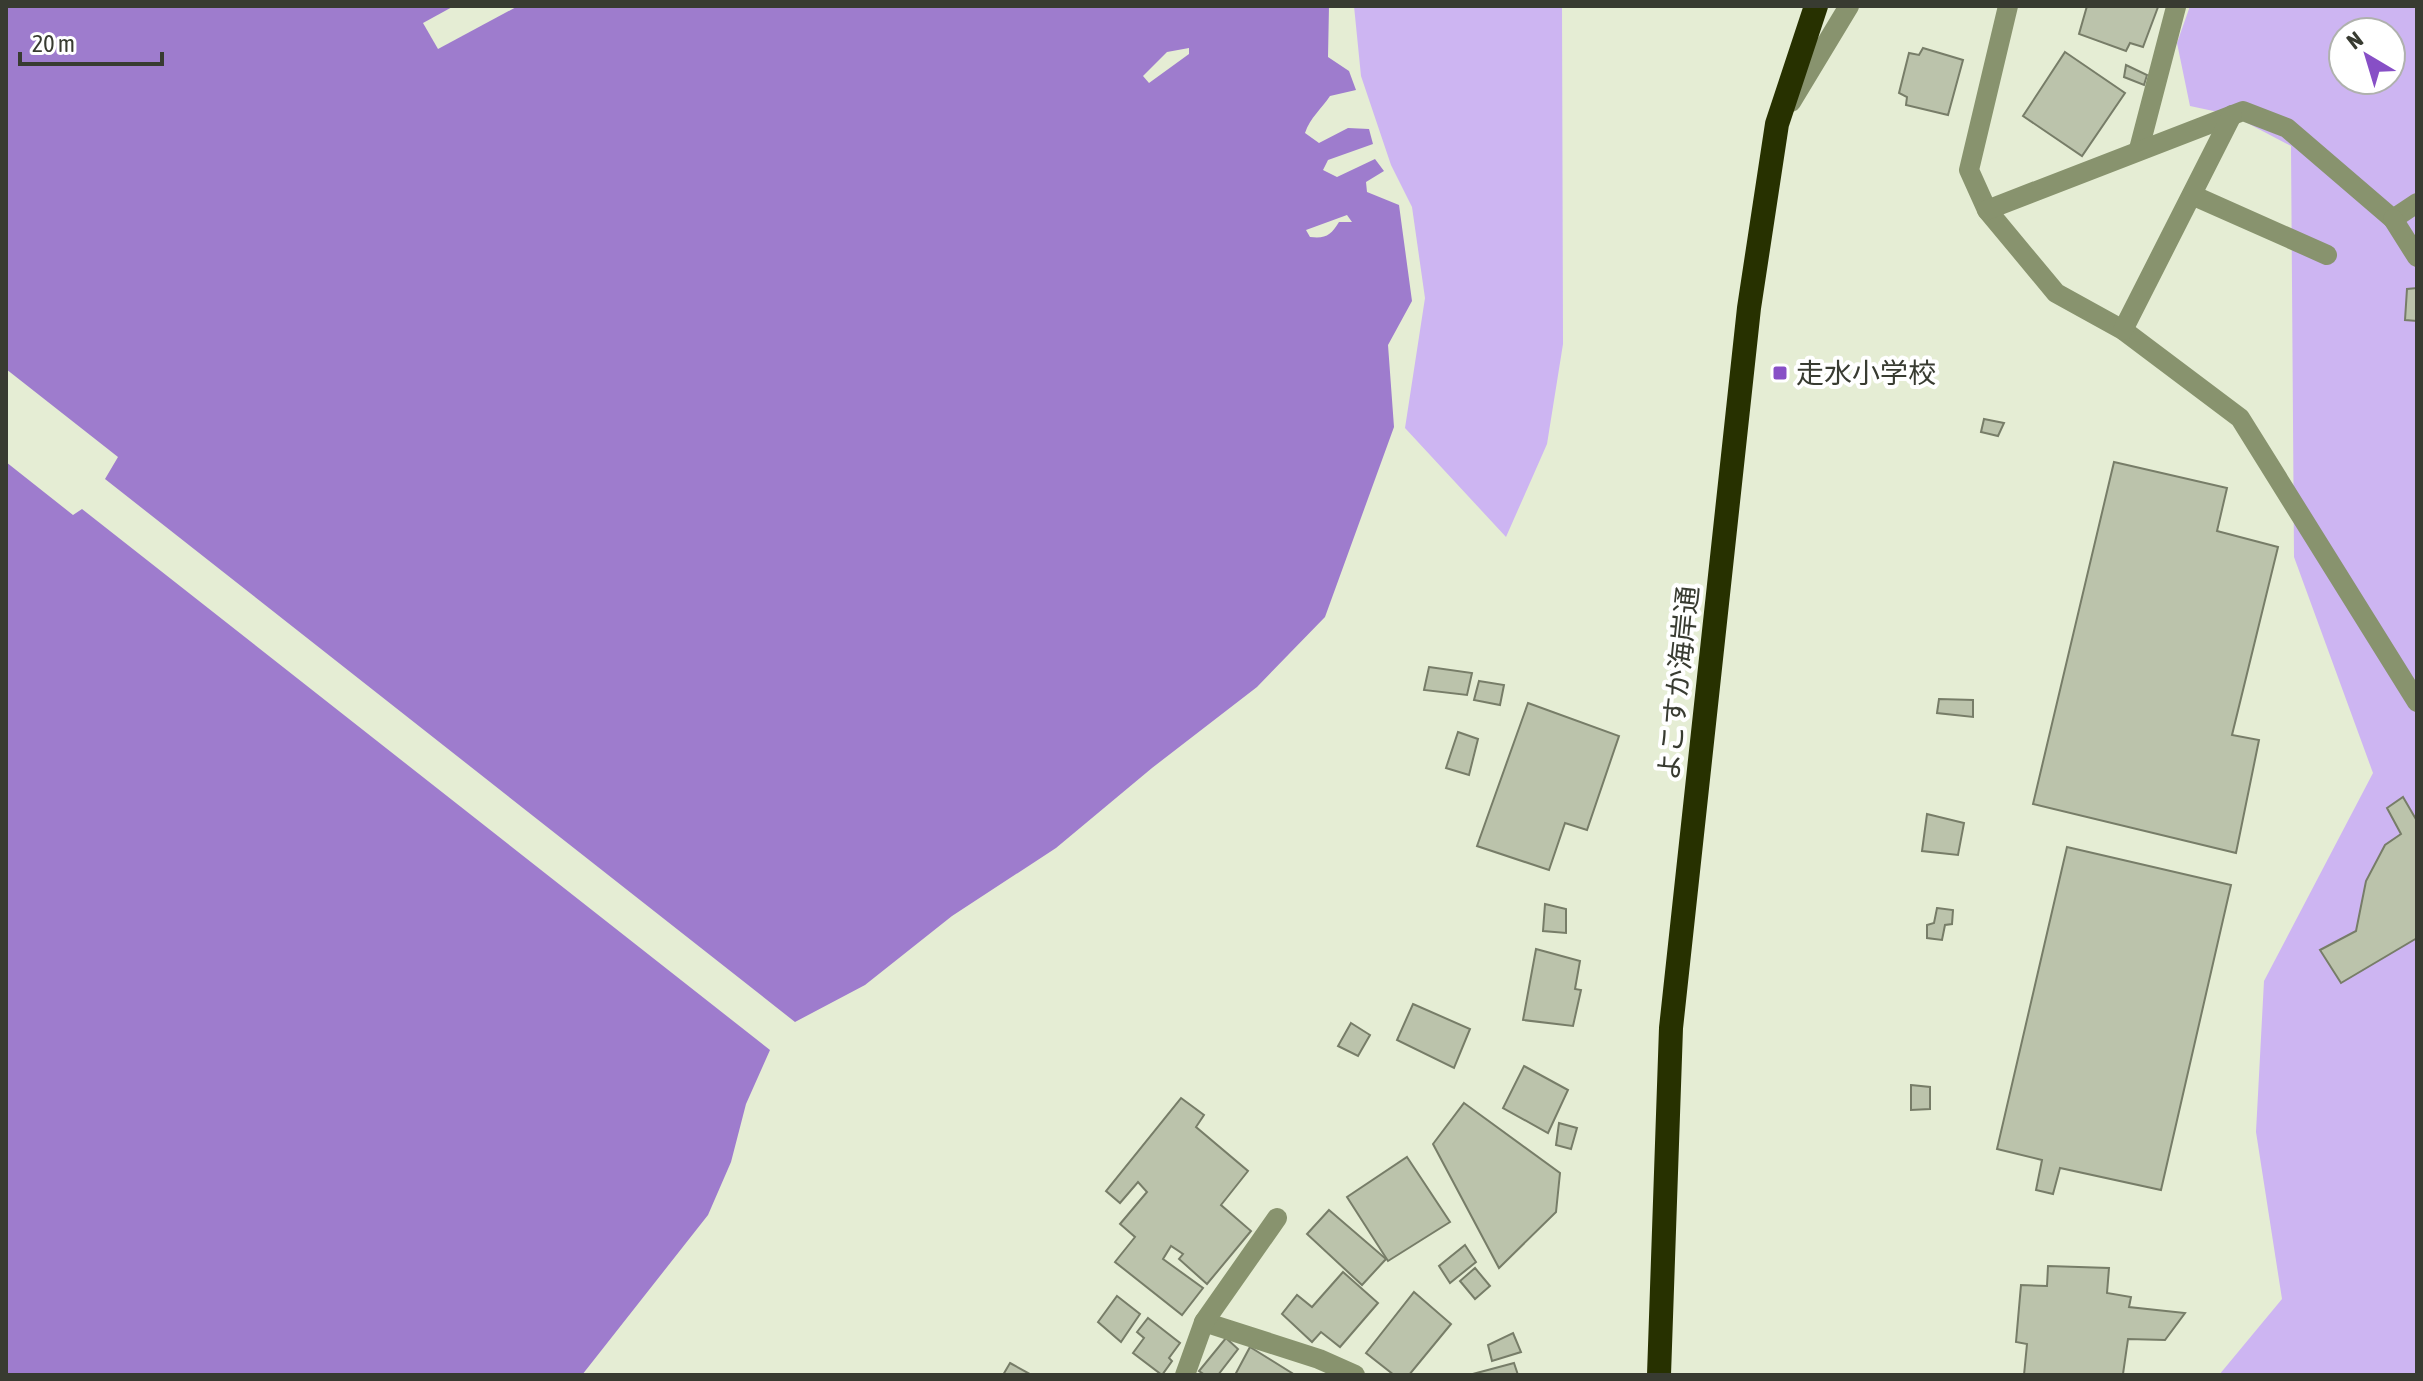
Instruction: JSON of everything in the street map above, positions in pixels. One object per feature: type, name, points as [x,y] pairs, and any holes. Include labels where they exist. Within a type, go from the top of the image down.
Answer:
[{"type":"highway","name":"よこすか海岸通","points":[[1659,1375],[1671,1028],[1749,308],[1777,124],[1816,6]]},
{"type":"street","points":[[1777,124],[1849,6]]},
{"type":"street","points":[[2008,6],[1969,170],[1987,210],[2056,293],[2123,330],[2240,418],[2417,702]]},
{"type":"street","points":[[2139,149],[2176,7]]},
{"type":"street","points":[[1987,210],[2243,111],[2287,128],[2393,219],[2417,257]]},
{"type":"street","points":[[2123,330],[2232,115]]},
{"type":"street","points":[[2192,195],[2327,255]]},
{"type":"street","points":[[2393,219],[2417,203]]},
{"type":"street","points":[[1185,1375],[1204,1322],[1277,1218]]},
{"type":"street","points":[[1204,1322],[1319,1359],[1355,1375]]},
{"type":"shaded area","points":[[6,6],[1329,6],[1328,57],[1349,71],[1356,90],[1330,96],[1305,133],[1319,143],[1348,128],[1369,129],[1373,144],[1328,160],[1323,170],[1337,177],[1375,159],[1384,171],[1366,182],[1367,192],[1399,205],[1412,301],[1388,345],[1394,427],[1325,617],[1257,687],[1152,768],[1056,848],[952,916],[865,985],[795,1022],[105,479],[118,457],[6,369]],"holes":[[[1189,48],[1189,54],[1149,83],[1143,76],[1167,52]],[[1347,215],[1352,222],[1339,222],[1324,237],[1310,237],[1306,230]]]},
{"type":"shaded area","points":[[1354,6],[1562,6],[1563,344],[1547,444],[1506,537],[1405,428],[1425,298],[1412,207],[1391,165],[1361,76]]},
{"type":"shaded area","points":[[2190,6],[2417,6],[2417,1375],[2219,1375],[2282,1299],[2256,1132],[2264,981],[2373,773],[2294,557],[2291,146],[2232,115],[2190,106],[2177,43]]},
{"type":"shaded area","points":[[6,462],[73,515],[82,509],[770,1050],[746,1104],[731,1162],[708,1215],[582,1375],[6,1375]]},
{"type":"pier","points":[[454,6],[518,6],[438,49],[423,23]]},
{"type":"building","points":[[2087,6],[2158,7],[2143,47],[2130,43],[2126,51],[2079,34]]},
{"type":"building","points":[[1923,48],[1963,60],[1948,115],[1906,105],[1907,97],[1899,93],[1909,53],[1919,55]]},
{"type":"building","points":[[2065,52],[2125,93],[2082,156],[2023,116]]},
{"type":"building","points":[[2126,65],[2147,75],[2144,85],[2124,77]]},
{"type":"building","points":[[2417,288],[2417,321],[2405,320],[2407,289]]},
{"type":"building","points":[[1984,419],[2004,423],[1998,436],[1981,432]]},
{"type":"building","points":[[2114,462],[2227,488],[2217,531],[2278,547],[2232,735],[2259,740],[2236,853],[2033,804]]},
{"type":"building","points":[[1429,667],[1472,673],[1467,695],[1424,690]]},
{"type":"building","points":[[1479,681],[1504,685],[1500,705],[1474,700]]},
{"type":"building","points":[[1939,699],[1973,700],[1973,717],[1937,713]]},
{"type":"building","points":[[1528,703],[1619,736],[1587,830],[1565,823],[1549,870],[1477,846]]},
{"type":"building","points":[[1458,732],[1478,739],[1469,775],[1446,768]]},
{"type":"building","points":[[2403,797],[2417,821],[2417,938],[2341,983],[2320,950],[2356,931],[2366,881],[2385,845],[2401,834],[2387,808]]},
{"type":"building","points":[[1927,814],[1964,823],[1958,855],[1922,851]]},
{"type":"building","points":[[2067,847],[2231,885],[2161,1190],[2060,1168],[2053,1194],[2036,1190],[2042,1160],[1997,1149]]},
{"type":"building","points":[[1545,904],[1566,909],[1566,933],[1543,931]]},
{"type":"building","points":[[1937,908],[1953,910],[1952,924],[1945,925],[1942,940],[1927,938],[1927,925],[1934,923]]},
{"type":"building","points":[[1536,949],[1580,961],[1575,989],[1581,990],[1573,1026],[1523,1020]]},
{"type":"building","points":[[1413,1004],[1470,1029],[1454,1068],[1397,1040]]},
{"type":"building","points":[[1351,1023],[1370,1035],[1358,1056],[1338,1046]]},
{"type":"building","points":[[1524,1066],[1568,1090],[1548,1133],[1503,1108]]},
{"type":"building","points":[[1911,1085],[1930,1087],[1930,1109],[1911,1110]]},
{"type":"building","points":[[1181,1098],[1204,1115],[1196,1127],[1248,1171],[1221,1205],[1251,1231],[1207,1284],[1179,1259],[1183,1254],[1171,1246],[1163,1259],[1203,1288],[1182,1315],[1115,1262],[1135,1237],[1120,1224],[1147,1192],[1138,1182],[1120,1203],[1106,1191]]},
{"type":"building","points":[[1464,1103],[1560,1173],[1556,1212],[1499,1268],[1433,1144]]},
{"type":"building","points":[[1559,1123],[1577,1128],[1571,1149],[1556,1145]]},
{"type":"building","points":[[1407,1157],[1450,1222],[1388,1261],[1347,1197]]},
{"type":"building","points":[[1329,1210],[1386,1259],[1362,1285],[1307,1234]]},
{"type":"building","points":[[1465,1245],[1476,1262],[1450,1283],[1439,1266]]},
{"type":"building","points":[[2048,1266],[2109,1268],[2107,1293],[2131,1297],[2129,1307],[2185,1313],[2165,1340],[2128,1339],[2123,1374],[2024,1375],[2027,1344],[2016,1342],[2021,1285],[2047,1286]]},
{"type":"building","points":[[1475,1268],[1490,1286],[1475,1299],[1460,1281]]},
{"type":"building","points":[[1343,1272],[1378,1303],[1340,1347],[1321,1332],[1312,1342],[1282,1314],[1297,1295],[1312,1307]]},
{"type":"building","points":[[1414,1292],[1451,1324],[1409,1375],[1394,1375],[1366,1353]]},
{"type":"building","points":[[1117,1296],[1140,1314],[1121,1342],[1098,1322]]},
{"type":"building","points":[[1148,1318],[1180,1343],[1162,1375],[1133,1353],[1144,1338],[1137,1332]]},
{"type":"building","points":[[1513,1333],[1521,1352],[1492,1361],[1488,1345]]},
{"type":"building","points":[[1226,1338],[1238,1349],[1218,1375],[1205,1375],[1199,1371]]},
{"type":"building","points":[[1250,1347],[1295,1375],[1235,1375]]},
{"type":"building","points":[[1010,1363],[1030,1374],[1030,1375],[1003,1375]]},
{"type":"building","points":[[1514,1363],[1518,1375],[1469,1375]]},
{"type":"place","name":"走水小学校","points":[[1780,373]]}]
